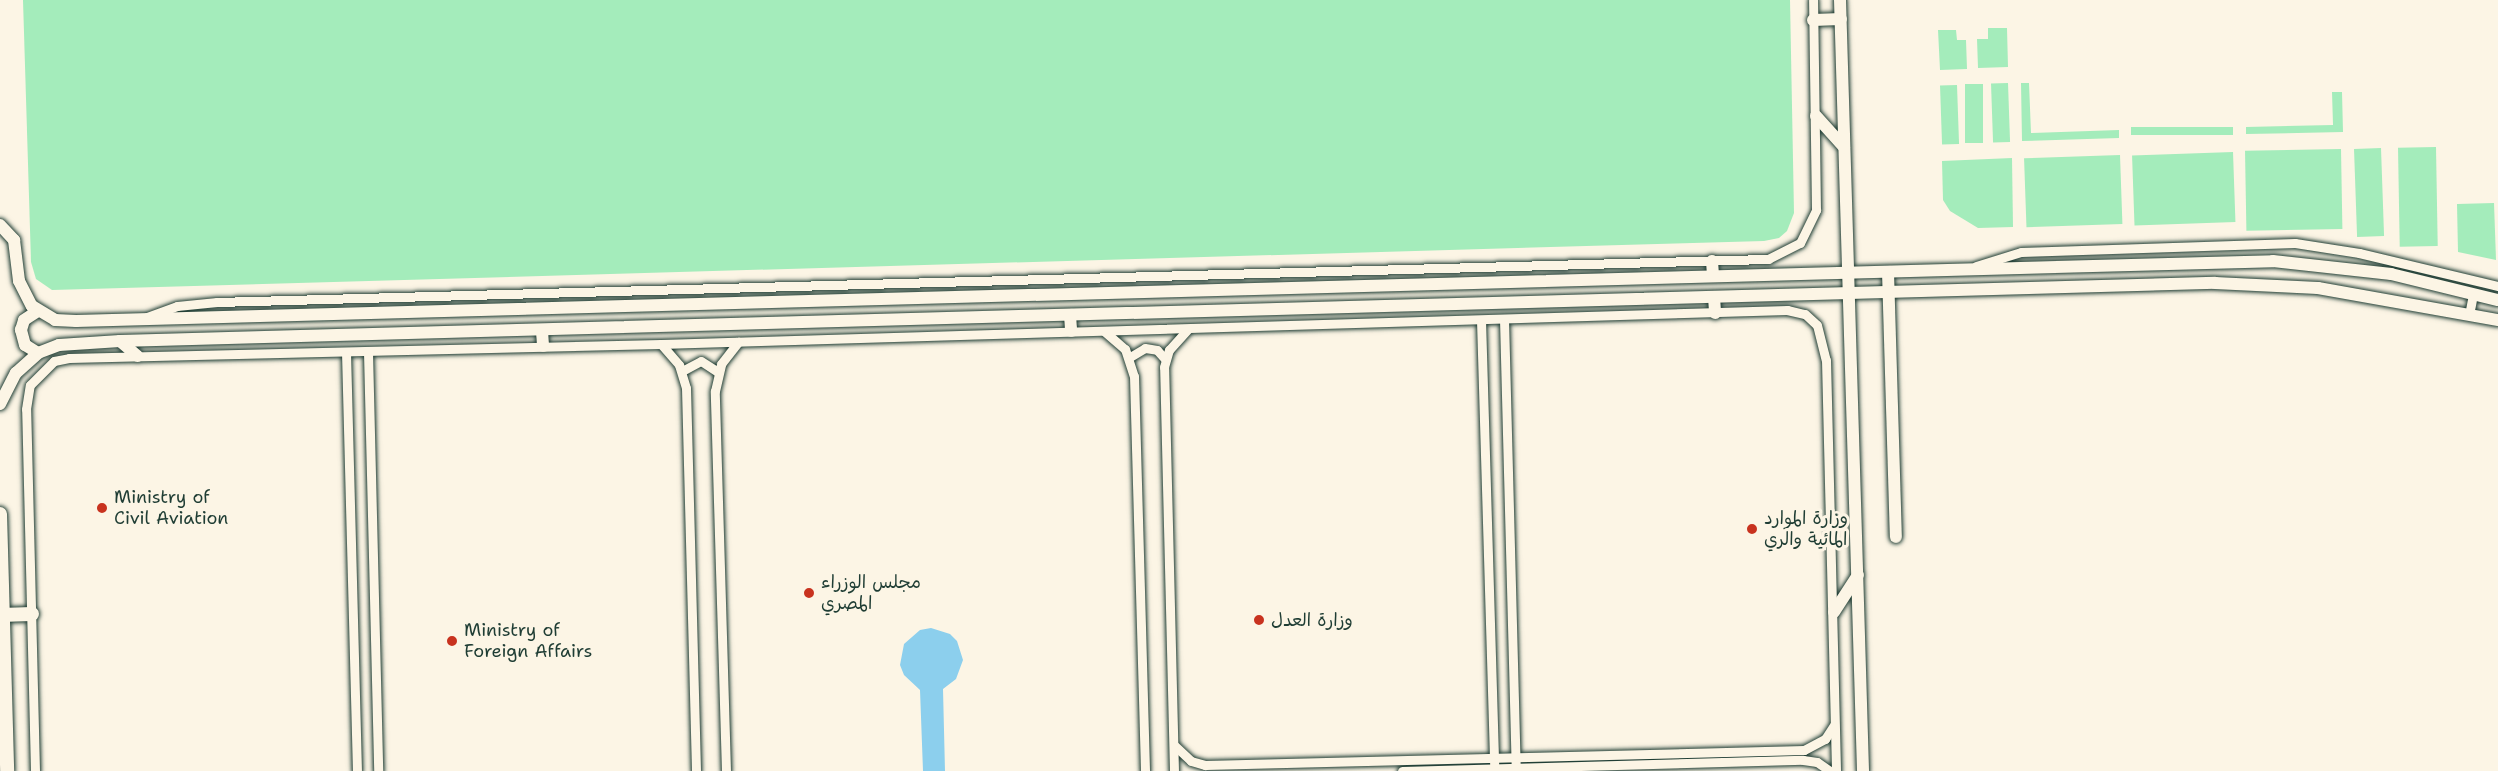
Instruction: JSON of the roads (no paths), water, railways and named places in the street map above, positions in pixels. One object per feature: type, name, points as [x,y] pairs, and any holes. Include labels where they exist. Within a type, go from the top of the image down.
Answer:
[{"type":"main road","points":[[0,514],[7,771]]},
{"type":"main road","points":[[1,615],[32,614]]},
{"type":"street","points":[[141,321],[177,306],[217,302],[1712,261],[1777,257],[1806,236],[1816,210],[1813,0]]},
{"type":"street","points":[[1840,0],[1863,771]]},
{"type":"street","points":[[1813,20],[1841,20]]},
{"type":"street","points":[[1816,116],[1844,147]]},
{"type":"street","points":[[0,225],[14,240],[21,290],[38,311],[65,321],[141,321],[2273,261],[2391,274],[2498,300]]},
{"type":"street","points":[[1963,271],[2021,252],[2295,243],[2359,254],[2498,286]]},
{"type":"street","points":[[1712,261],[1713,276]]},
{"type":"street","points":[[1888,272],[1896,537]]},
{"type":"street","points":[[0,404],[16,373],[38,353],[58,345],[120,341],[542,331],[1714,297],[1848,291],[2269,284],[2376,297],[2498,320]]},
{"type":"street","points":[[1094,294],[1095,314]]},
{"type":"street","points":[[2469,315],[2473,295]]},
{"type":"street","points":[[1714,297],[1715,313]]},
{"type":"street","points":[[38,311],[24,320],[21,330],[25,345],[38,353]]},
{"type":"street","points":[[35,771],[26,426],[30,385],[54,361],[137,356],[738,342],[1797,311],[1811,319],[1823,336],[1834,612],[1836,771]]},
{"type":"street","points":[[1070,315],[1071,331]]},
{"type":"street","points":[[1504,319],[1516,769]]},
{"type":"street","points":[[1481,320],[1494,770]]},
{"type":"street","points":[[1174,771],[1165,359],[1174,341],[1189,328]]},
{"type":"street","points":[[542,331],[543,346]]},
{"type":"street","points":[[1104,331],[1119,342],[1130,357],[1134,376],[1145,771]]},
{"type":"street","points":[[120,341],[137,356]]},
{"type":"street","points":[[726,771],[716,400],[718,372],[738,342]]},
{"type":"street","points":[[662,344],[682,371],[687,414],[696,766],[686,771]]},
{"type":"street","points":[[1130,357],[1145,348],[1157,350],[1165,359]]},
{"type":"street","points":[[346,352],[357,771]]},
{"type":"street","points":[[368,352],[378,771]]},
{"type":"street","points":[[682,371],[701,361],[718,372]]},
{"type":"street","points":[[1834,612],[1858,574]]},
{"type":"street","points":[[1174,745],[1191,761],[1205,765],[1804,750],[1825,739],[1835,723]]},
{"type":"street","points":[[1401,771],[1621,768],[1803,760],[1818,762],[1830,771]]},
{"type":"water","points":[[931,628],[950,634],[957,641],[963,660],[956,679],[943,689],[945,771],[923,771],[920,690],[904,675],[900,665],[904,644],[920,630]]},
{"type":"place","name":"Ministry of Civil Aviation","points":[[102,508]]},
{"type":"place","name":"وزارة الموارد المائية والري","points":[[1752,529]]},
{"type":"place","name":"مجلس الوزراء المصري","points":[[809,593]]},
{"type":"place","name":"وزارة العدل","points":[[1259,620]]},
{"type":"place","name":"Ministry of Foreign Affairs","points":[[452,641]]}]
